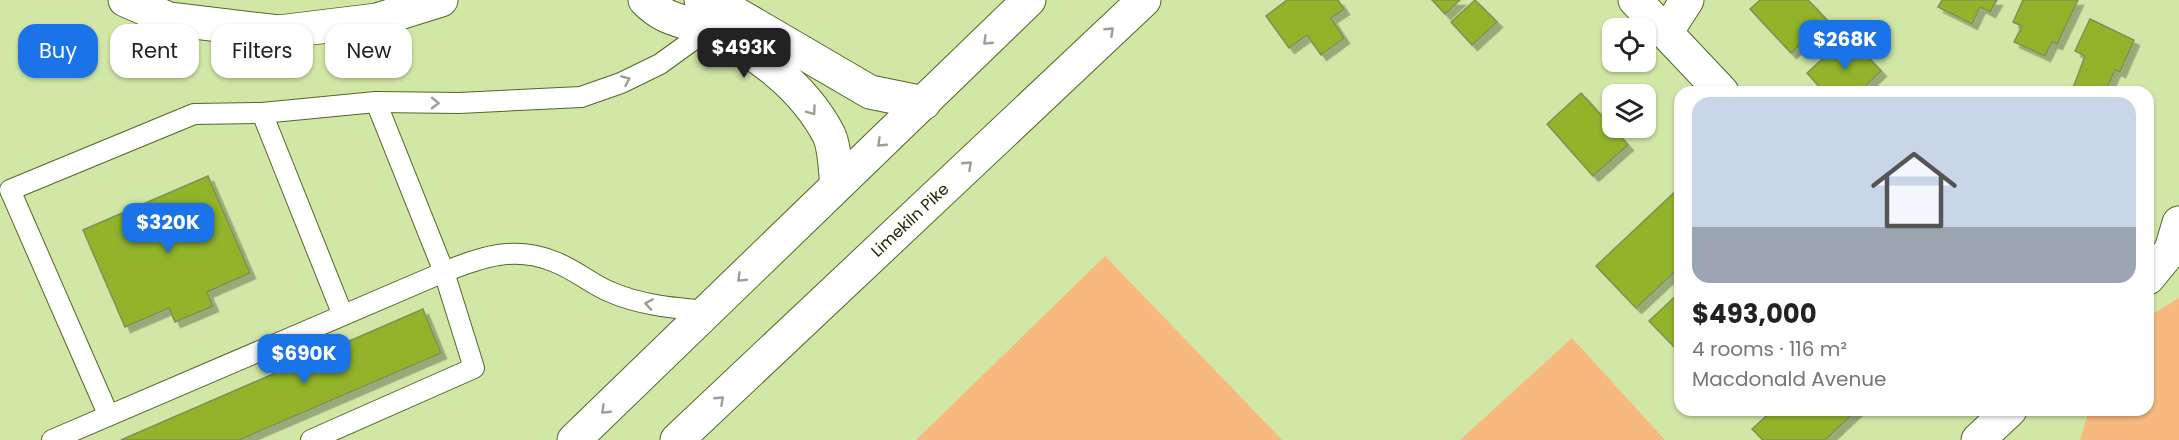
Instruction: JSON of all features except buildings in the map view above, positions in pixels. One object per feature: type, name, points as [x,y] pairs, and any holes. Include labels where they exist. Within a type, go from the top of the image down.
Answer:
[{"type":"main road","points":[[125,0],[169,19],[279,32],[377,20],[441,0]]},
{"type":"main road","points":[[645,0],[657,13],[704,15],[733,12],[870,92],[924,103]]},
{"type":"main road","points":[[574,440],[1029,0]]},
{"type":"main road","name":"Limekiln Pike","points":[[677,440],[1144,0]]},
{"type":"main road","points":[[1635,0],[1667,31],[1717,86]]},
{"type":"main road","points":[[1667,31],[1686,0]]},
{"type":"main road","points":[[704,15],[793,85],[829,136],[837,185]]},
{"type":"main road","points":[[2154,271],[2171,250],[2179,223]]},
{"type":"main road","points":[[1978,440],[2004,416]]},
{"type":"lane","points":[[108,414],[10,190],[194,114],[262,113],[376,102],[459,103],[581,97],[621,83],[660,64],[704,15]]},
{"type":"lane","points":[[311,440],[474,368],[444,272],[376,102]]},
{"type":"lane","points":[[262,113],[342,313]]},
{"type":"lane","points":[[63,438],[108,414],[342,313],[486,255],[532,255],[556,262],[608,291],[638,302],[707,311]]},
{"type":"shaded area","points":[[1105,256],[1282,440],[916,440]]},
{"type":"shaded area","points":[[2179,298],[2179,440],[2080,440],[2087,416],[2154,416],[2154,313]]},
{"type":"shaded area","points":[[1572,338],[1665,440],[1460,440]]}]
